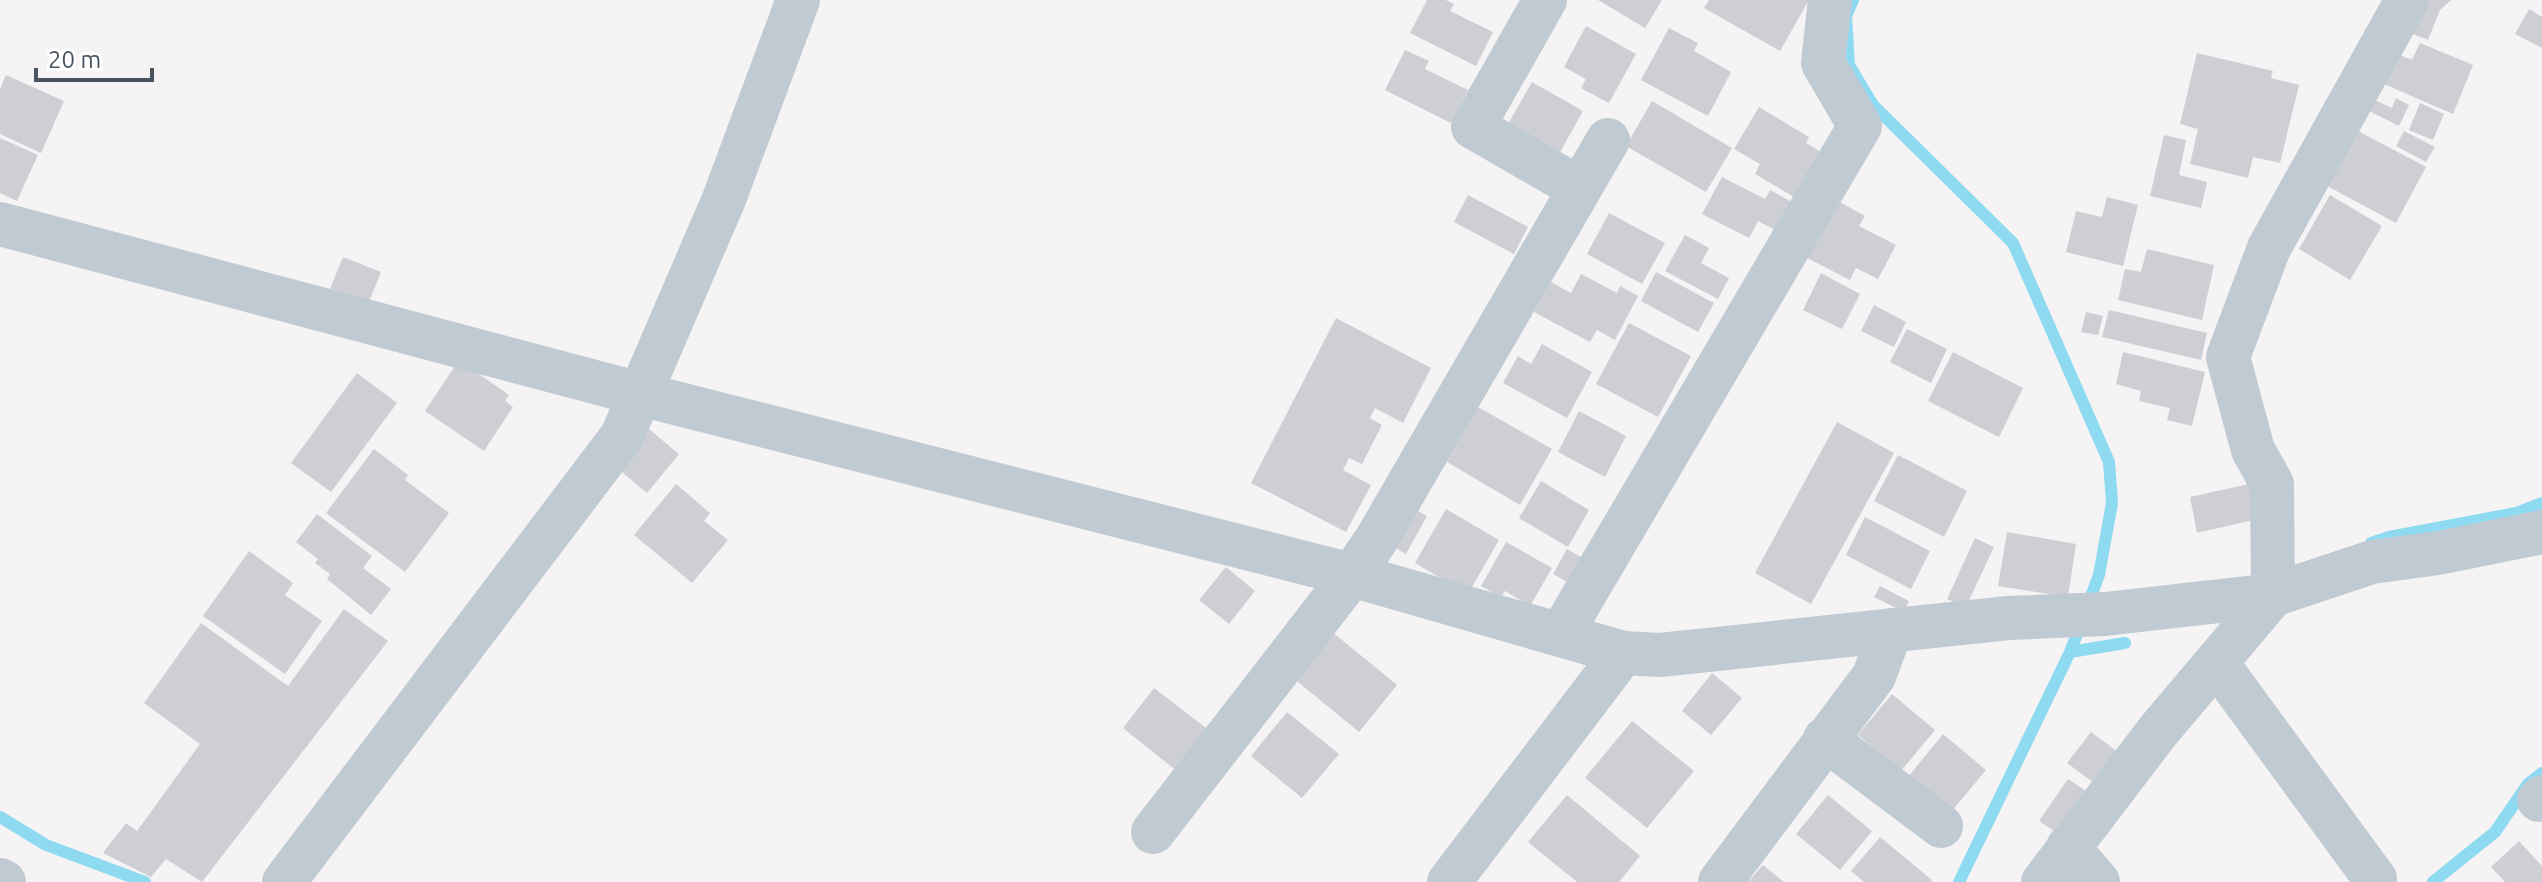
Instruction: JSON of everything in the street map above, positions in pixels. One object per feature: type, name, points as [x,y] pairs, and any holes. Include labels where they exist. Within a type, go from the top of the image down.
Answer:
[{"type":"street","points":[[284,882],[622,436],[724,199],[798,0]]},
{"type":"street","points":[[1545,0],[1473,127],[1579,188]]},
{"type":"street","points":[[1561,634],[1860,126],[1823,63],[1830,0]]},
{"type":"street","points":[[2043,882],[2158,731],[2273,595],[2272,484],[2253,450],[2228,357],[2269,248],[2407,0]]},
{"type":"street","points":[[1153,832],[1376,540],[1608,140]]},
{"type":"street","points":[[0,224],[640,394],[1352,575],[1623,653],[1660,655],[2009,618],[2087,615],[2273,595],[2372,562],[2438,553],[2542,532]]},
{"type":"street","points":[[1720,882],[1874,676],[1891,630]]},
{"type":"street","points":[[1449,882],[1623,653]]},
{"type":"street","points":[[2216,662],[2375,879]]},
{"type":"street","points":[[1825,739],[1941,826]]},
{"type":"street","points":[[2068,847],[2098,882]]},
{"type":"building","points":[[1427,0],[1446,0],[1454,4],[1450,11],[1493,32],[1476,66],[1410,33]]},
{"type":"building","points":[[1598,0],[1662,0],[1645,28]]},
{"type":"building","points":[[1709,0],[1809,0],[1780,51],[1704,8]]},
{"type":"building","points":[[2414,0],[2451,0],[2440,10],[2428,40],[2402,30]]},
{"type":"building","points":[[2529,9],[2542,17],[2542,48],[2515,34]]},
{"type":"building","points":[[1586,26],[1636,54],[1609,103],[1581,88],[1586,79],[1564,67]]},
{"type":"building","points":[[1669,28],[1698,43],[1694,51],[1731,72],[1708,116],[1641,80]]},
{"type":"building","points":[[2420,43],[2473,65],[2453,114],[2377,81],[2390,51],[2412,60]]},
{"type":"building","points":[[1405,50],[1429,61],[1425,69],[1468,90],[1451,123],[1385,90]]},
{"type":"building","points":[[2197,53],[2273,71],[2271,78],[2299,85],[2280,163],[2253,157],[2248,178],[2190,164],[2198,129],[2180,124]]},
{"type":"building","points":[[6,75],[64,101],[41,153],[0,134],[0,89]]},
{"type":"building","points":[[1532,82],[1583,111],[1559,154],[1507,126]]},
{"type":"building","points":[[2396,98],[2409,105],[2399,126],[2369,111],[2375,100],[2392,108]]},
{"type":"building","points":[[1652,101],[1732,148],[1706,192],[1626,146]]},
{"type":"building","points":[[2420,103],[2444,114],[2433,140],[2409,130]]},
{"type":"building","points":[[1759,107],[1809,137],[1806,143],[1826,155],[1799,200],[1755,174],[1760,164],[1734,149]]},
{"type":"building","points":[[2345,124],[2426,167],[2396,223],[2316,180]]},
{"type":"building","points":[[2404,131],[2435,147],[2426,162],[2396,146]]},
{"type":"building","points":[[2164,135],[2186,140],[2179,175],[2207,182],[2201,208],[2150,196]]},
{"type":"building","points":[[0,138],[38,155],[17,201],[0,193]]},
{"type":"building","points":[[1722,177],[1765,199],[1770,190],[1799,206],[1785,235],[1758,221],[1749,238],[1702,214]]},
{"type":"building","points":[[1468,195],[1528,227],[1514,254],[1454,222]]},
{"type":"building","points":[[2330,195],[2382,226],[2350,280],[2299,249]]},
{"type":"building","points":[[2107,197],[2138,205],[2123,266],[2066,252],[2076,211],[2102,217]]},
{"type":"building","points":[[1836,200],[1865,216],[1859,226],[1896,245],[1878,279],[1856,268],[1850,280],[1807,258]]},
{"type":"building","points":[[1609,213],[1665,243],[1642,284],[1587,254]]},
{"type":"building","points":[[1685,235],[1709,248],[1701,263],[1729,278],[1718,299],[1665,271]]},
{"type":"building","points":[[2147,249],[2214,265],[2202,320],[2118,300],[2125,269],[2141,272]]},
{"type":"building","points":[[343,257],[381,272],[368,304],[330,289]]},
{"type":"building","points":[[1656,272],[1714,303],[1698,332],[1641,301]]},
{"type":"building","points":[[1821,273],[1860,294],[1842,329],[1803,310]]},
{"type":"building","points":[[1581,274],[1617,293],[1620,286],[1638,296],[1615,340],[1597,330],[1590,342],[1534,312],[1551,282],[1571,293]]},
{"type":"building","points":[[1874,305],[1906,322],[1894,347],[1861,331]]},
{"type":"building","points":[[2109,310],[2207,333],[2201,360],[2102,337]]},
{"type":"building","points":[[2086,312],[2103,316],[2098,335],[2081,332]]},
{"type":"building","points":[[1336,318],[1431,368],[1403,423],[1375,408],[1370,418],[1382,425],[1362,464],[1349,458],[1343,470],[1371,485],[1346,532],[1251,483]]},
{"type":"building","points":[[1629,323],[1691,356],[1658,417],[1596,384]]},
{"type":"building","points":[[1907,329],[1947,349],[1931,383],[1890,362]]},
{"type":"building","points":[[1542,344],[1592,372],[1567,418],[1503,383],[1518,356],[1531,364]]},
{"type":"building","points":[[1953,352],[2023,388],[1999,437],[1928,401]]},
{"type":"building","points":[[2123,352],[2205,372],[2192,426],[2167,420],[2170,408],[2139,401],[2141,391],[2116,384]]},
{"type":"building","points":[[459,360],[509,395],[505,401],[513,407],[484,451],[425,411]]},
{"type":"building","points":[[357,373],[397,403],[331,492],[291,463]]},
{"type":"building","points":[[1478,407],[1552,449],[1520,505],[1447,462]]},
{"type":"building","points":[[1579,411],[1626,436],[1605,477],[1558,452]]},
{"type":"building","points":[[1837,422],[1894,453],[1811,604],[1755,573]]},
{"type":"building","points":[[643,424],[679,454],[647,493],[622,472],[631,460],[621,451]]},
{"type":"building","points":[[374,449],[408,475],[405,480],[449,513],[405,572],[326,513]]},
{"type":"building","points":[[1898,455],[1967,491],[1944,537],[1874,501]]},
{"type":"building","points":[[1541,481],[1589,510],[1568,547],[1519,518]]},
{"type":"building","points":[[2254,483],[2262,518],[2197,533],[2190,497]]},
{"type":"building","points":[[676,484],[710,513],[704,521],[728,540],[692,583],[634,535]]},
{"type":"building","points":[[1406,504],[1427,516],[1406,554],[1385,542]]},
{"type":"building","points":[[1446,509],[1499,540],[1468,594],[1415,563]]},
{"type":"building","points":[[317,514],[372,556],[363,568],[391,589],[371,615],[327,579],[330,574],[315,563],[318,559],[296,542]]},
{"type":"building","points":[[1865,517],[1930,551],[1911,589],[1846,555]]},
{"type":"building","points":[[2007,532],[2076,544],[2068,597],[1998,586]]},
{"type":"building","points":[[1975,538],[1994,547],[1966,607],[1947,599]]},
{"type":"building","points":[[1506,542],[1552,568],[1530,606],[1505,591],[1501,597],[1481,586]]},
{"type":"building","points":[[1567,549],[1588,561],[1574,586],[1553,574]]},
{"type":"building","points":[[249,551],[293,583],[285,595],[322,621],[285,674],[203,616]]},
{"type":"building","points":[[1226,567],[1255,591],[1229,624],[1199,600]]},
{"type":"building","points":[[1880,586],[1909,601],[1904,612],[1874,597]]},
{"type":"building","points":[[344,609],[388,641],[202,882],[166,859],[151,877],[103,853],[126,823],[137,831],[200,744],[144,703],[201,623],[288,686]]},
{"type":"building","points":[[1325,626],[1397,685],[1359,732],[1286,672]]},
{"type":"building","points":[[1712,673],[1742,698],[1711,735],[1682,711]]},
{"type":"building","points":[[1154,688],[1210,731],[1178,772],[1123,728]]},
{"type":"building","points":[[1892,694],[1935,730],[1901,771],[1858,735]]},
{"type":"building","points":[[1287,712],[1339,754],[1302,798],[1251,756]]},
{"type":"building","points":[[1632,721],[1694,771],[1647,828],[1585,778]]},
{"type":"building","points":[[2091,732],[2122,755],[2098,786],[2067,763]]},
{"type":"building","points":[[1943,734],[1986,770],[1951,812],[1908,777]]},
{"type":"building","points":[[2068,779],[2092,795],[2063,837],[2039,821]]},
{"type":"building","points":[[1567,795],[1640,856],[1619,882],[1577,882],[1528,842]]},
{"type":"building","points":[[1828,795],[1872,831],[1840,870],[1796,834]]},
{"type":"building","points":[[1880,837],[1931,882],[1864,882],[1851,871]]},
{"type":"building","points":[[2519,841],[2542,866],[2542,882],[2505,882],[2491,867]]},
{"type":"building","points":[[1763,865],[1784,882],[1748,882]]},
{"type":"waterway","points":[[1853,0],[1846,16],[1849,65],[1873,105],[2013,243],[2109,462],[2112,503],[2099,575],[2087,607]]},
{"type":"waterway","points":[[2371,543],[2516,513],[2542,503]]},
{"type":"waterway","points":[[1959,882],[2081,624]]},
{"type":"waterway","points":[[2070,652],[2125,643]]},
{"type":"waterway","points":[[2433,882],[2495,832],[2528,784],[2542,773]]},
{"type":"waterway","points":[[0,817],[46,845],[145,882]]}]
